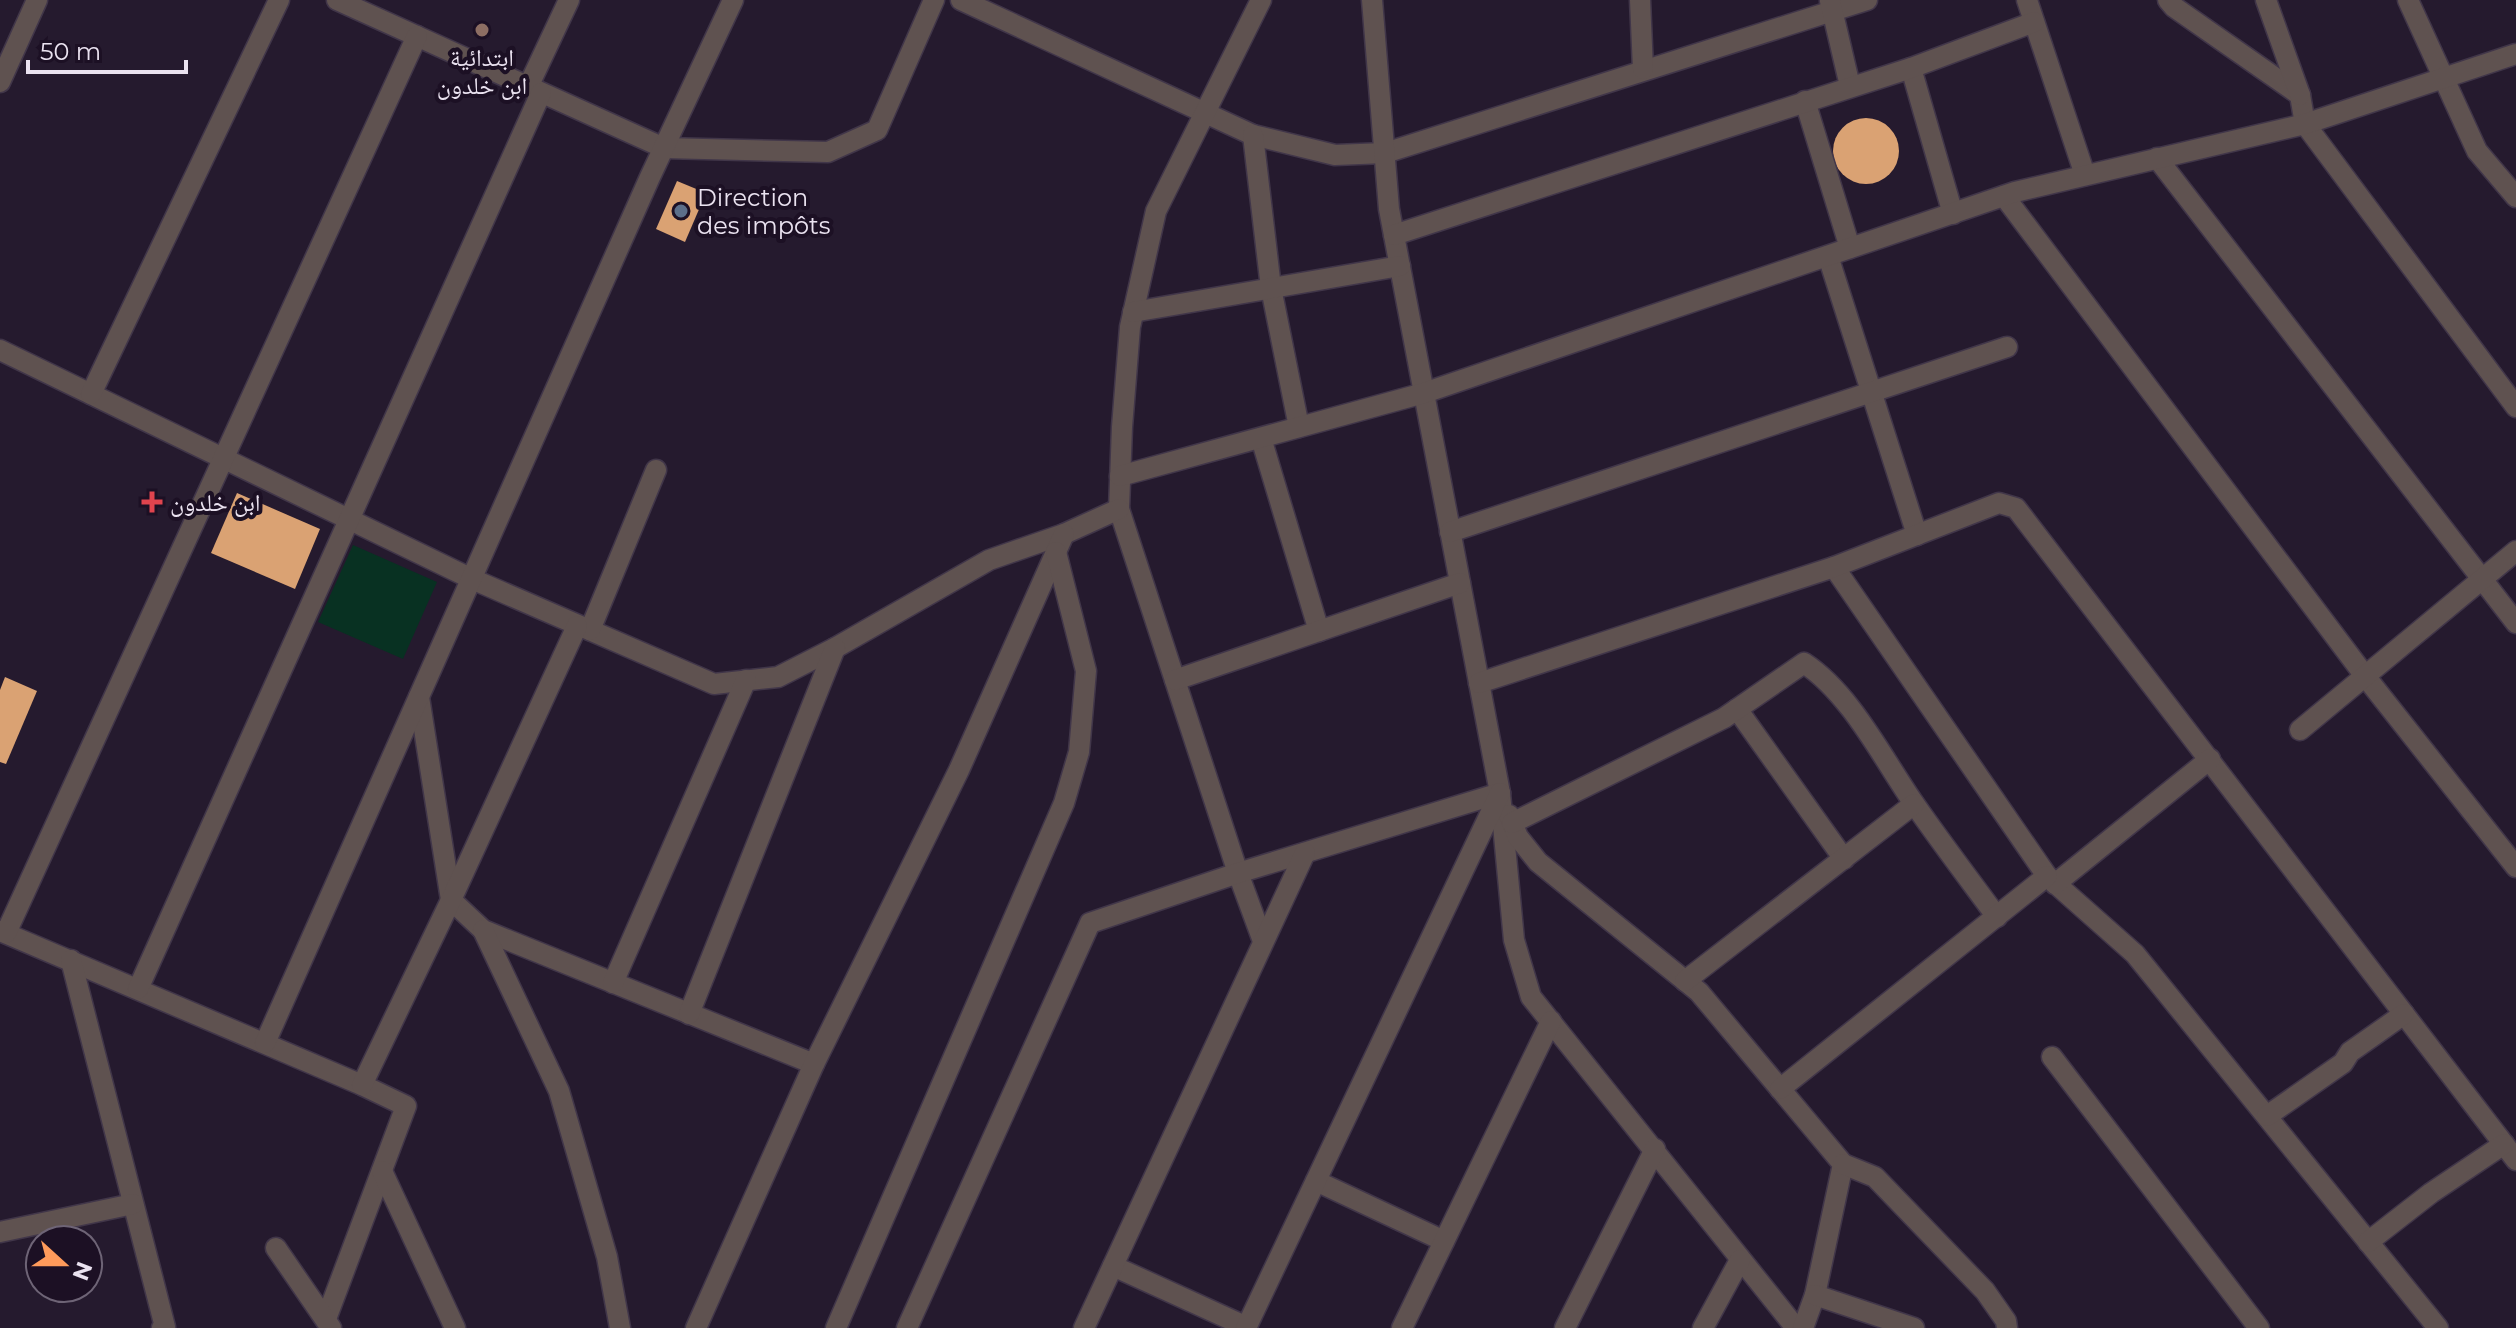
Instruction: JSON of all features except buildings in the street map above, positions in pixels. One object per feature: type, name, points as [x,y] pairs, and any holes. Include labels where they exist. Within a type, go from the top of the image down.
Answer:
[{"type":"street","points":[[0,82],[37,0]]},
{"type":"street","points":[[91,394],[279,0]]},
{"type":"street","points":[[337,0],[664,148],[828,152],[877,130],[934,0]]},
{"type":"street","points":[[138,989],[350,519],[534,90],[569,0]]},
{"type":"street","points":[[265,1043],[733,0]]},
{"type":"street","points":[[961,0],[1253,135],[1335,155],[1385,153],[1831,6],[1867,0]]},
{"type":"street","points":[[1261,0],[1156,211],[1130,327],[1119,509],[1263,941]]},
{"type":"street","points":[[1372,0],[1394,235],[1500,793],[1514,940],[1531,997],[1796,1328]]},
{"type":"street","points":[[1640,0],[1643,69]]},
{"type":"street","points":[[2027,0],[2085,175]]},
{"type":"street","points":[[2168,0],[2300,95]]},
{"type":"street","points":[[2266,0],[2300,95],[2305,124],[2516,407]]},
{"type":"street","points":[[2408,0],[2477,151],[2516,197]]},
{"type":"street","points":[[1831,6],[1850,86]]},
{"type":"street","points":[[1394,235],[1911,68],[2034,22]]},
{"type":"street","points":[[328,1323],[406,1106],[3,932],[417,36]]},
{"type":"street","points":[[1120,476],[1424,393],[2004,196],[2305,124],[2516,54]]},
{"type":"street","points":[[1911,68],[1953,214]]},
{"type":"street","points":[[1805,101],[1850,248]]},
{"type":"street","points":[[1253,135],[1271,288],[1299,427]]},
{"type":"street","points":[[2157,158],[2516,623]]},
{"type":"street","points":[[2004,196],[2365,676],[2516,867]]},
{"type":"street","points":[[1828,256],[1869,393],[1917,535]]},
{"type":"street","points":[[1133,312],[1400,266]]},
{"type":"street","points":[[1450,532],[2007,347]]},
{"type":"street","points":[[0,350],[472,579],[714,684],[778,677],[989,560],[1060,543],[1119,509]]},
{"type":"street","points":[[1261,438],[1319,631]]},
{"type":"street","points":[[362,1085],[656,470]]},
{"type":"street","points":[[1479,683],[1834,567],[1999,503],[2016,508],[2510,1152],[2431,1193],[2368,1242]]},
{"type":"street","points":[[696,1328],[814,1064],[959,770],[1060,543]]},
{"type":"street","points":[[836,1328],[1064,803],[1079,752],[1086,671],[1060,543]]},
{"type":"street","points":[[2300,730],[2516,551]]},
{"type":"street","points":[[1834,567],[2051,880],[2135,954],[2438,1328]]},
{"type":"street","points":[[1175,680],[1460,583]]},
{"type":"street","points":[[689,1014],[835,648]]},
{"type":"street","points":[[1512,823],[1724,718],[1804,663],[1819,673],[1841,697],[1997,917]]},
{"type":"street","points":[[613,983],[746,680]]},
{"type":"street","points":[[419,697],[451,900],[483,930],[814,1064]]},
{"type":"street","points":[[1737,709],[1844,859]]},
{"type":"street","points":[[1780,1089],[1997,917],[2051,880],[2210,759]]},
{"type":"street","points":[[1500,793],[1518,837],[1538,862],[1699,992],[1843,1164],[1875,1177],[1985,1291],[2006,1321],[2007,1328]]},
{"type":"street","points":[[907,1328],[1090,923],[1238,873],[1500,793]]},
{"type":"street","points":[[1113,1266],[1246,1328],[1500,793]]},
{"type":"street","points":[[1685,981],[1914,804]]},
{"type":"street","points":[[1084,1328],[1305,853]]},
{"type":"street","points":[[483,930],[559,1091],[607,1257],[620,1328]]},
{"type":"street","points":[[71,960],[165,1327],[162,1328]]},
{"type":"street","points":[[2267,1116],[2343,1063],[2350,1052],[2404,1014]]},
{"type":"street","points":[[1402,1328],[1551,1021]]},
{"type":"street","points":[[2052,1057],[2259,1328]]},
{"type":"street","points":[[1565,1328],[1655,1149]]},
{"type":"street","points":[[1803,1328],[1815,1295],[1843,1164]]},
{"type":"street","points":[[382,1171],[455,1328]]},
{"type":"street","points":[[1316,1181],[1444,1241]]},
{"type":"street","points":[[0,1232],[133,1204]]},
{"type":"street","points":[[276,1248],[328,1323]]},
{"type":"street","points":[[1703,1328],[1740,1260]]},
{"type":"street","points":[[1815,1295],[1914,1328]]},
{"type":"green space","points":[[353,545],[437,582],[403,659],[318,622]]},
{"type":"place","name":"ابتدائية ابن خلدون","points":[[482,30]]},
{"type":"place","name":"Direction des impôts","points":[[681,211]]},
{"type":"place","name":"ابن خلدون","points":[[152,502]]}]
